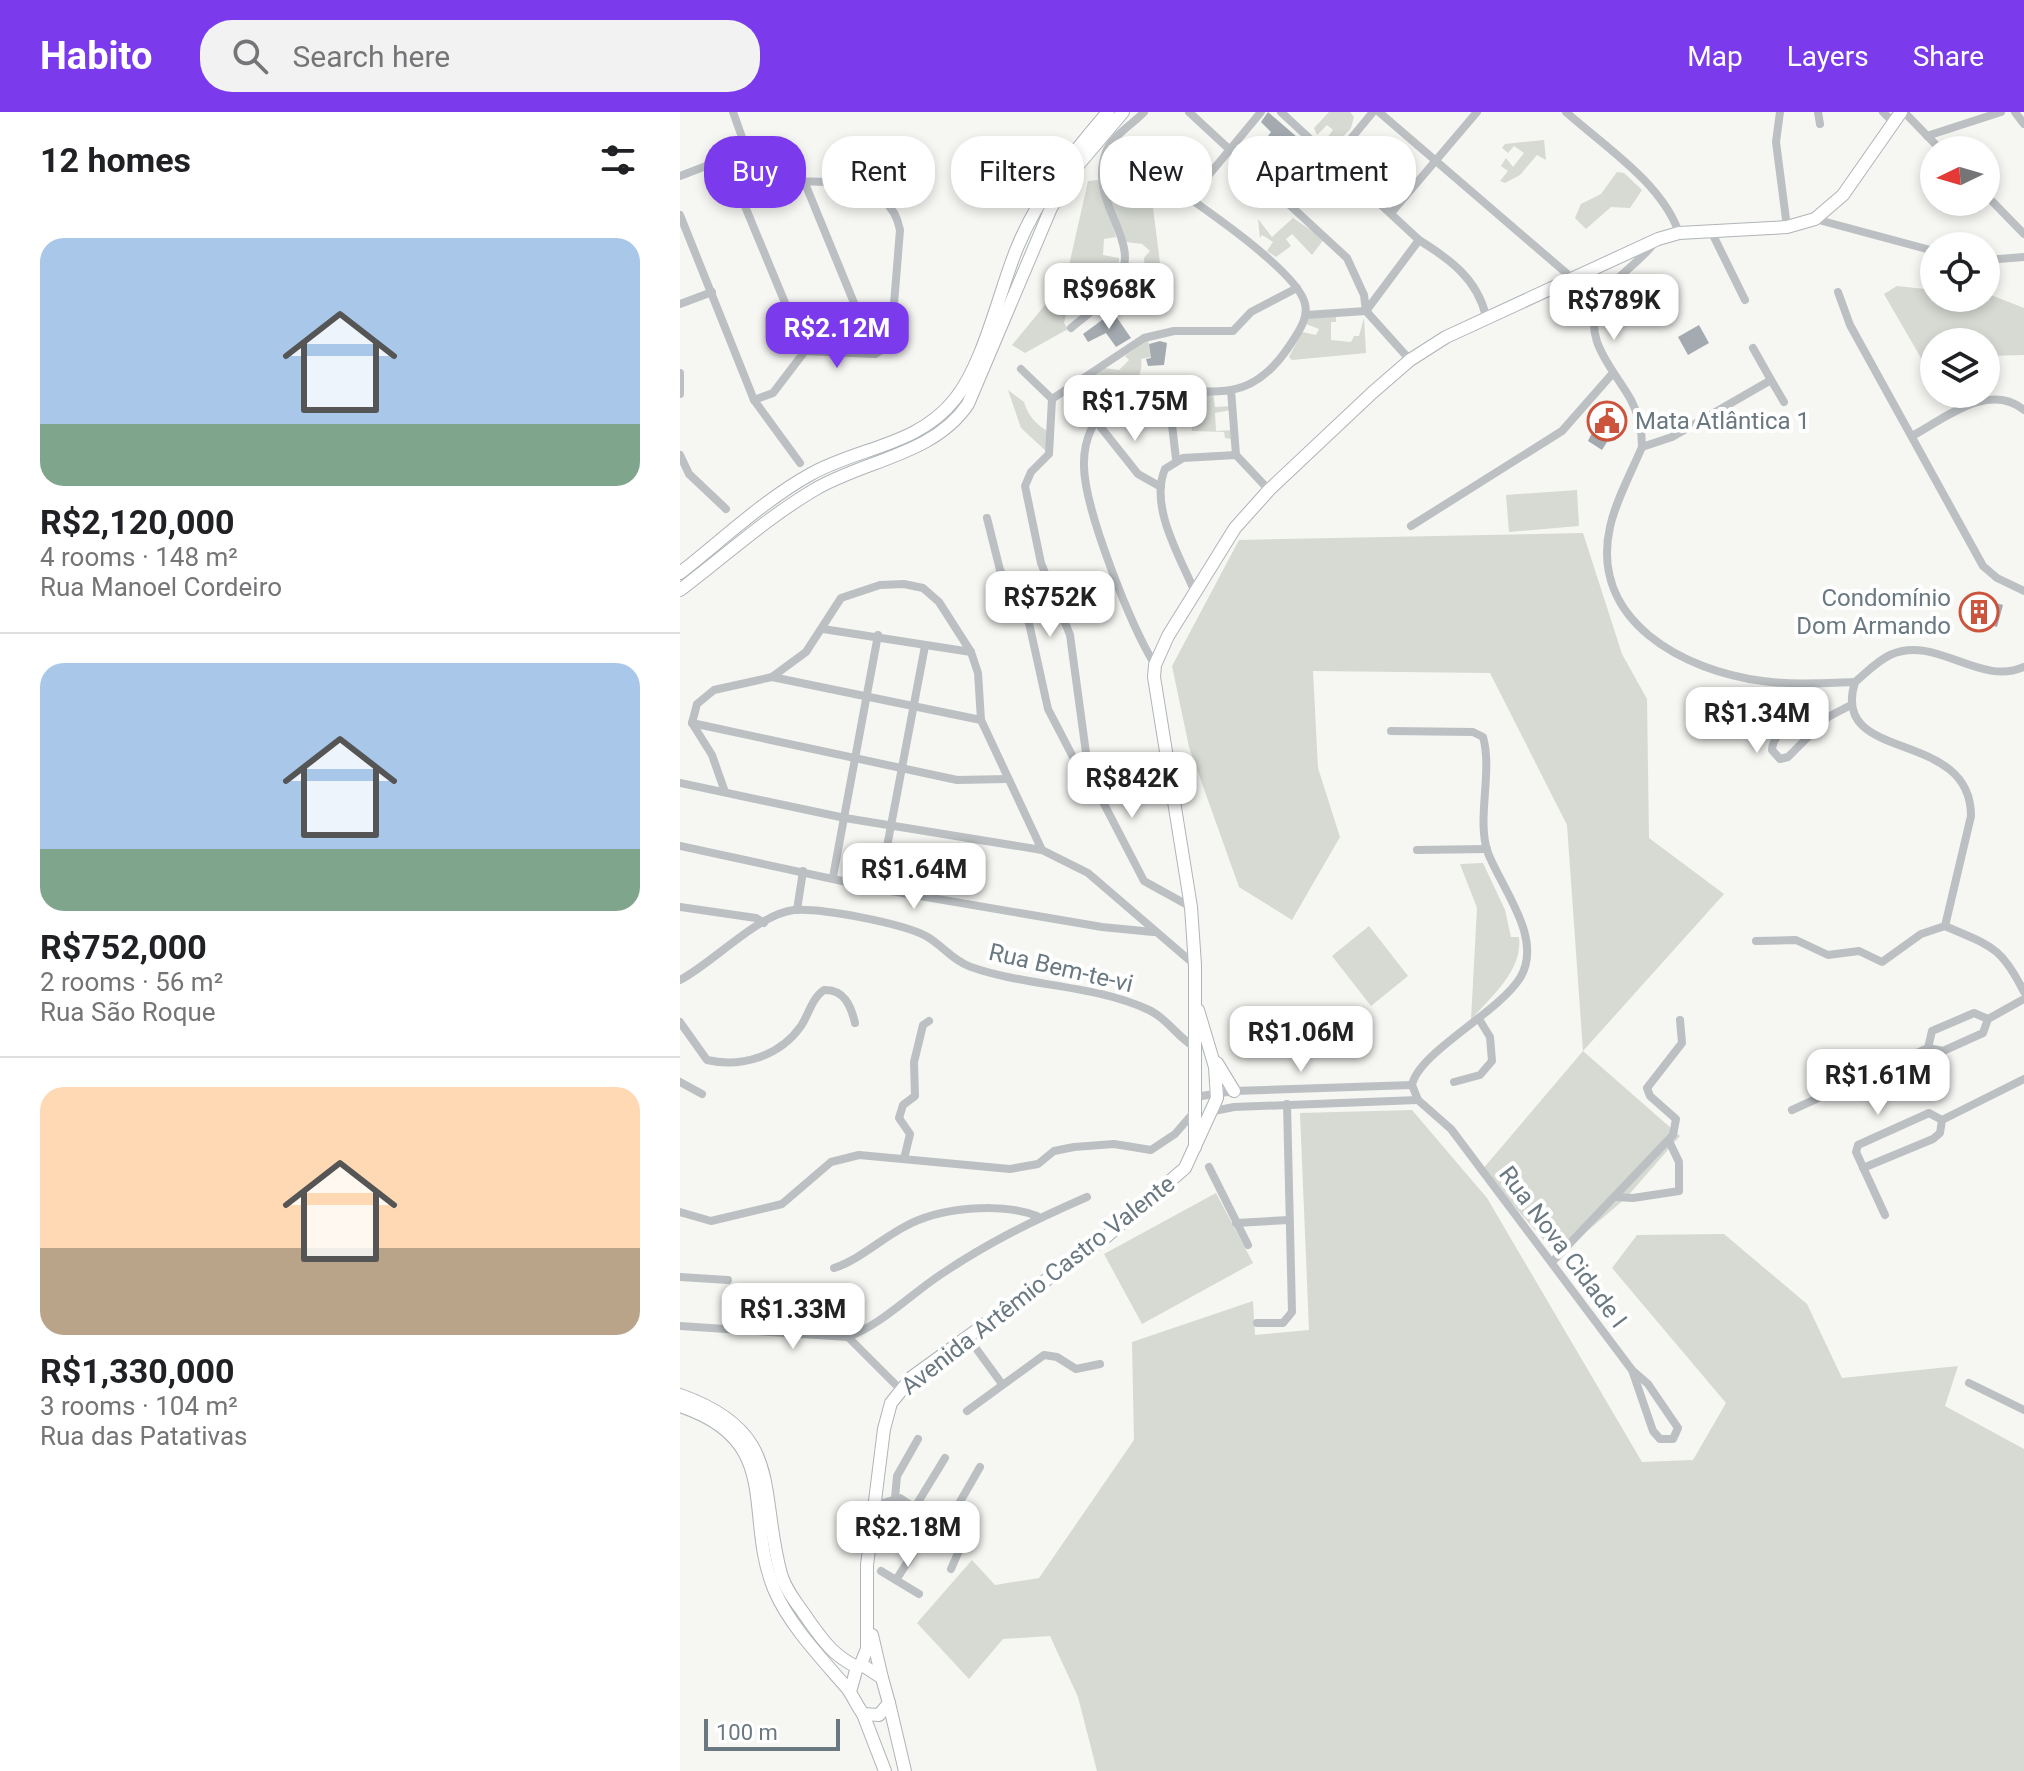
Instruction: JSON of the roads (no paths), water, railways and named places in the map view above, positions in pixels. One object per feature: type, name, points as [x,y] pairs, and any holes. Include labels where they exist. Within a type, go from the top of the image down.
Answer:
[{"type":"main road","points":[[680,573],[808,476],[908,437],[935,420],[956,398],[1038,202],[1069,156],[1108,112]]},
{"type":"main road","points":[[680,590],[733,545],[807,494],[845,474],[920,444],[953,424],[968,404],[1036,236],[1061,189],[1123,112]]},
{"type":"main road","points":[[1155,665],[1194,590],[1225,542],[1269,490],[1410,360],[1486,316],[1658,239],[1679,233],[1787,227],[1815,219],[1843,195],[1900,116]]},
{"type":"main road","name":"Avenida Artêmio Castro Valente","points":[[1155,665],[1158,713],[1191,907],[1195,965],[1195,1147]]},
{"type":"main road","name":"Avenida Artêmio Castro Valente","points":[[858,1667],[867,1649],[867,1565],[884,1429],[891,1403],[900,1389],[967,1336],[1107,1236],[1177,1178],[1213,1111],[1217,1092],[1211,1054],[1195,997]]},
{"type":"main road","points":[[1211,1054],[1234,1091]]},
{"type":"main road","points":[[680,1395],[718,1411],[758,1456],[767,1479],[783,1580],[827,1648],[858,1667],[871,1669],[882,1678],[905,1771]]},
{"type":"main road","points":[[680,1406],[714,1421],[745,1454],[758,1484],[765,1552],[774,1590],[850,1692],[863,1714],[885,1771]]},
{"type":"main road","name":"Avenida Artêmio Castro Valente","points":[[867,1616],[882,1678]]},
{"type":"main road","points":[[850,1692],[858,1667]]},
{"type":"main road","points":[[863,1714],[879,1715],[889,1703]]},
{"type":"street","points":[[734,112],[742,136]]},
{"type":"street","points":[[1119,136],[1144,112]]},
{"type":"street","points":[[1189,112],[1228,152]]},
{"type":"street","points":[[1243,136],[1261,112]]},
{"type":"street","points":[[1281,112],[1309,136]]},
{"type":"street","points":[[1353,136],[1373,112]]},
{"type":"street","points":[[1379,112],[1572,278]]},
{"type":"street","points":[[1392,212],[1477,112]]},
{"type":"street","points":[[1566,112],[1647,185],[1669,210],[1679,233]]},
{"type":"street","points":[[1780,112],[1776,142],[1787,227]]},
{"type":"street","points":[[1818,112],[1820,124]]},
{"type":"street","points":[[1883,112],[1900,116],[1927,136],[2001,112]]},
{"type":"street","points":[[2015,112],[2024,124]]},
{"type":"street","points":[[1212,174],[1228,156]]},
{"type":"street","points":[[680,176],[704,167]]},
{"type":"street","points":[[805,351],[875,354],[891,341],[900,230],[898,217],[867,190],[840,182],[806,181]]},
{"type":"street","points":[[806,186],[875,354]]},
{"type":"street","points":[[746,208],[805,351]]},
{"type":"street","points":[[1071,328],[1115,287],[1127,256],[1126,244],[1109,208]]},
{"type":"street","points":[[1155,665],[1136,631],[1087,490],[1084,456],[1095,420],[1120,399],[1168,391],[1231,390],[1252,383],[1271,368],[1291,343],[1306,315],[1306,305],[1297,288],[1256,247],[1200,208]]},
{"type":"street","points":[[1291,208],[1347,258],[1364,295],[1366,311],[1410,360]]},
{"type":"street","points":[[1388,208],[1419,240],[1445,255],[1469,280],[1480,295],[1486,316]]},
{"type":"street","points":[[2000,209],[2024,234]]},
{"type":"street","points":[[680,215],[754,400],[800,463]]},
{"type":"street","points":[[1815,219],[1920,247]]},
{"type":"street","points":[[1711,231],[1745,300]]},
{"type":"street","points":[[1658,239],[1637,265],[1605,292],[1596,309],[1596,340],[1638,416],[1642,447],[1615,509],[1608,544],[1611,581],[1627,616],[1658,644],[1682,658],[1736,676],[1784,683],[1855,682],[1888,656],[1916,650],[1943,654],[1994,672],[2024,667]]},
{"type":"street","points":[[1306,315],[1366,311],[1419,240]]},
{"type":"street","points":[[2000,259],[2024,257]]},
{"type":"street","points":[[1052,399],[1144,338],[1174,331],[1233,331],[1251,312],[1297,288]]},
{"type":"street","points":[[680,304],[712,292]]},
{"type":"street","points":[[1838,292],[1844,314],[1983,566],[1997,578],[2024,591]]},
{"type":"street","points":[[1753,348],[1784,402]]},
{"type":"street","points":[[754,400],[773,393],[805,351]]},
{"type":"street","points":[[1021,369],[1052,399],[1049,454],[1031,472],[1025,486],[1041,563],[1070,635],[1089,775]]},
{"type":"street","points":[[680,373],[680,394]]},
{"type":"street","points":[[1411,526],[1562,431],[1613,373]]},
{"type":"street","points":[[1642,447],[1672,437],[1771,380]]},
{"type":"street","points":[[1231,390],[1236,455],[1269,490]]},
{"type":"street","points":[[1168,391],[1176,459]]},
{"type":"street","points":[[1912,436],[1985,400],[2006,400],[2024,410]]},
{"type":"street","points":[[1095,420],[1138,474],[1161,487]]},
{"type":"street","points":[[680,455],[689,474],[726,509]]},
{"type":"street","points":[[1194,590],[1167,523],[1161,487],[1165,469],[1176,459],[1236,455]]},
{"type":"street","points":[[987,518],[1000,570],[1029,623],[1048,709],[1074,759],[1089,775],[1144,881],[1191,907]]},
{"type":"street","points":[[772,677],[791,660],[806,652],[841,598],[880,585],[914,585],[939,602],[971,652],[978,673],[981,720],[1042,850]]},
{"type":"street","points":[[823,629],[878,635],[971,652]]},
{"type":"street","points":[[833,877],[878,635]]},
{"type":"street","points":[[879,889],[899,768],[925,646]]},
{"type":"street","points":[[725,792],[712,755],[692,723],[697,704],[714,690],[772,677],[981,720]]},
{"type":"street","points":[[1855,682],[1851,705],[1856,720],[1867,731],[1950,767],[1967,789],[1971,816],[1945,926]]},
{"type":"street","points":[[1828,717],[1804,712],[1797,715],[1773,741],[1772,750],[1776,756],[1788,757],[1828,717],[1851,705]]},
{"type":"street","points":[[692,723],[957,780],[1008,779]]},
{"type":"street","points":[[680,1212],[711,1221],[782,1204],[831,1162],[847,1156],[1010,1169],[1038,1164],[1054,1151],[1074,1147],[1114,1144],[1151,1150],[1175,1134],[1194,1104],[1217,1092],[1412,1085],[1423,1065],[1479,1019],[1520,978],[1527,951],[1522,927],[1487,849],[1483,737],[1473,732],[1391,731]]},
{"type":"street","points":[[680,783],[845,818],[1042,850],[1088,873],[1195,965]]},
{"type":"street","points":[[680,846],[879,889],[1094,926],[1153,932]]},
{"type":"street","points":[[1417,850],[1487,849]]},
{"type":"street","points":[[797,910],[803,871]]},
{"type":"street","points":[[682,908],[756,918],[764,923]]},
{"type":"street","name":"Rua Bem-te-vi","points":[[680,980],[764,923],[797,910],[886,923],[922,934],[969,967],[1061,985],[1143,1007],[1165,1019],[1193,1046],[1211,1054]]},
{"type":"street","points":[[1756,941],[1796,940],[1828,955],[1859,951],[1882,962],[1921,934],[1945,926],[1996,949],[2009,963],[2024,992]]},
{"type":"street","points":[[680,1022],[707,1060],[715,1061],[758,1059],[774,1052],[800,1027],[815,998],[824,990],[834,990],[847,1001],[855,1023]]},
{"type":"street","points":[[1792,1110],[1928,1048],[1943,1051],[1983,1033],[1988,1019],[2024,999]]},
{"type":"street","points":[[1928,1048],[1932,1031],[1974,1013],[1988,1019]]},
{"type":"street","points":[[1454,1082],[1480,1075],[1492,1061],[1490,1037],[1479,1019]]},
{"type":"street","points":[[1553,1261],[1669,1141],[1676,1129],[1676,1119],[1650,1096],[1647,1088],[1682,1043],[1680,1020]]},
{"type":"street","points":[[904,1159],[910,1134],[899,1118],[903,1105],[912,1101],[916,1089],[914,1062],[923,1025],[929,1021]]},
{"type":"street","points":[[1942,1120],[2024,1079]]},
{"type":"street","points":[[680,1082],[702,1094]]},
{"type":"street","name":"Rua Nova Cidade I","points":[[1412,1085],[1418,1100],[1441,1117],[1553,1261],[1632,1370],[1648,1384],[1675,1419],[1678,1428],[1673,1439],[1666,1441],[1656,1436],[1632,1370]]},
{"type":"street","points":[[1298,1090],[1298,1104]]},
{"type":"street","points":[[1234,1091],[1234,1107]]},
{"type":"street","points":[[1194,1104],[1213,1111],[1287,1104],[1418,1100]]},
{"type":"street","points":[[1257,1323],[1283,1323],[1292,1312],[1287,1104]]},
{"type":"street","points":[[1885,1215],[1856,1152],[1862,1142],[1929,1113],[1942,1120]]},
{"type":"street","points":[[1863,1168],[1933,1139],[1940,1133],[1942,1120]]},
{"type":"street","points":[[1616,1197],[1633,1198],[1679,1191],[1677,1155],[1669,1141]]},
{"type":"street","points":[[1209,1167],[1248,1245]]},
{"type":"street","points":[[680,1326],[848,1337],[870,1327],[939,1276],[1037,1216],[1087,1197]]},
{"type":"street","points":[[834,1268],[921,1219],[977,1209],[1013,1210],[1037,1216]]},
{"type":"street","points":[[1236,1223],[1289,1220]]},
{"type":"street","points":[[680,1277],[728,1280]]},
{"type":"street","points":[[967,1336],[1002,1384]]},
{"type":"street","points":[[848,1337],[900,1389]]},
{"type":"street","points":[[967,1411],[1044,1355],[1057,1357],[1076,1369],[1100,1364]]},
{"type":"street","points":[[1969,1383],[2024,1410]]},
{"type":"street","points":[[895,1498],[897,1476],[918,1439]]},
{"type":"street","points":[[915,1507],[945,1458]]},
{"type":"street","points":[[945,1528],[980,1467]]},
{"type":"street","points":[[876,1505],[895,1498],[915,1507],[945,1528],[962,1544],[951,1569]]},
{"type":"street","points":[[896,1580],[934,1521]]},
{"type":"street","points":[[881,1571],[919,1594]]},
{"type":"place","name":"Mata Atlântica 1","points":[[1607,421]]},
{"type":"place","name":"Condomínio Dom Armando","points":[[1979,612]]}]
